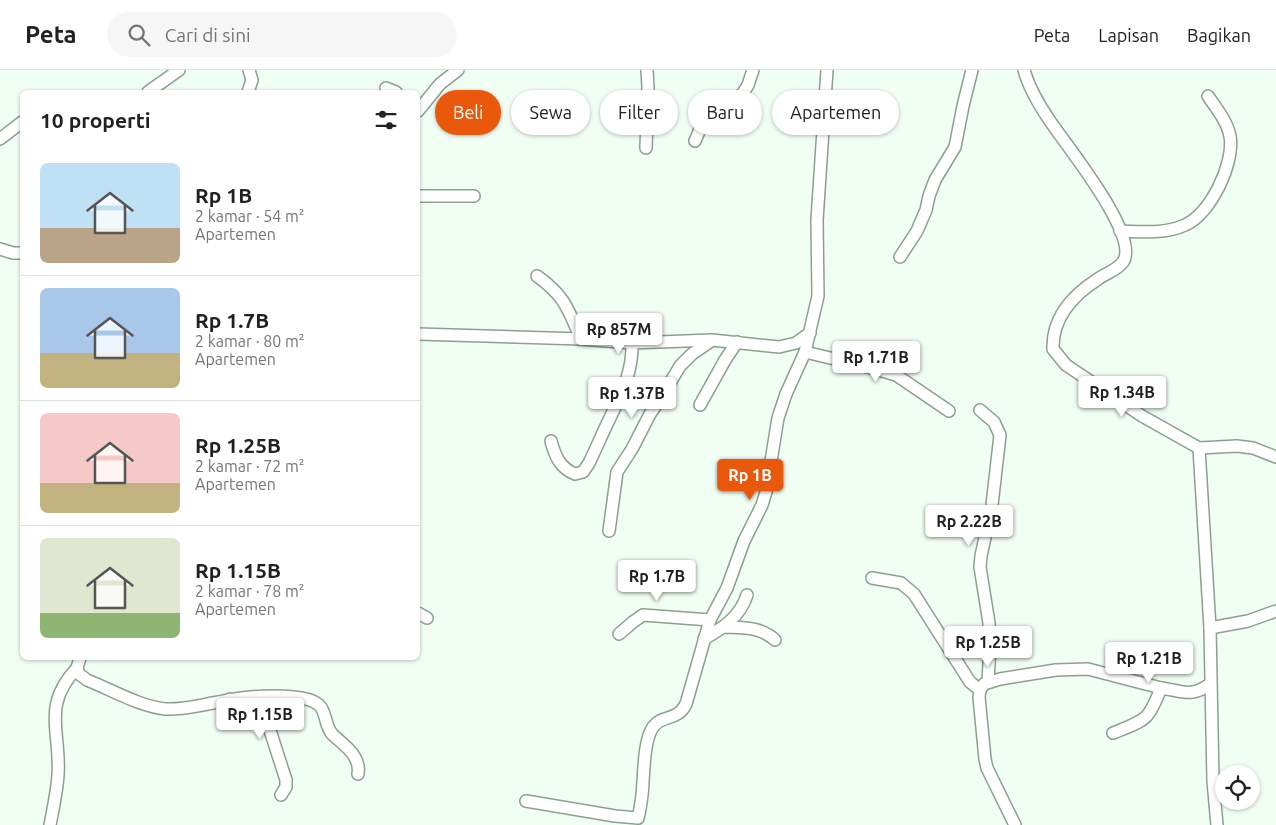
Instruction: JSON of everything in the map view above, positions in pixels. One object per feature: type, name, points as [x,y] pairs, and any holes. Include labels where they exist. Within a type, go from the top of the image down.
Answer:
[{"type":"street","points":[[151,90],[179,70]]},
{"type":"street","points":[[249,70],[252,80],[249,90]]},
{"type":"street","points":[[420,105],[440,84],[458,70]]},
{"type":"street","points":[[646,70],[648,87],[646,148]]},
{"type":"street","points":[[694,141],[700,130],[743,93],[748,86],[753,70]]},
{"type":"street","points":[[526,801],[615,816],[639,822],[646,751],[652,729],[659,721],[678,715],[683,709],[691,688],[697,660],[710,620],[727,588],[744,541],[762,504],[766,492],[778,418],[805,352],[810,333],[818,296],[817,220],[827,70]]},
{"type":"street","points":[[900,258],[920,224],[935,180],[955,147],[972,70]]},
{"type":"street","points":[[1024,70],[1036,98],[1050,121],[1091,177],[1107,204],[1124,241],[1124,261],[1115,270],[1083,289],[1071,300],[1059,318],[1055,329],[1053,349],[1066,365],[1142,416],[1199,448],[1237,446],[1253,448],[1276,458]]},
{"type":"street","points":[[1120,231],[1149,232],[1170,230],[1186,225],[1199,216],[1217,191],[1226,168],[1231,138],[1228,126],[1208,96]]},
{"type":"street","points":[[0,139],[20,124]]},
{"type":"street","points":[[420,196],[474,196]]},
{"type":"street","points":[[0,249],[20,253]]},
{"type":"street","points":[[537,276],[560,296],[568,308],[581,339]]},
{"type":"street","points":[[420,334],[581,339],[632,343],[712,340],[780,347],[796,343],[810,333]]},
{"type":"street","points":[[609,531],[617,472],[680,366],[692,354],[712,340]]},
{"type":"street","points":[[700,405],[724,360],[738,342]]},
{"type":"street","points":[[551,441],[555,455],[563,467],[575,474],[583,472],[622,395],[632,361],[632,343]]},
{"type":"street","points":[[805,352],[868,367],[896,376],[949,411]]},
{"type":"street","points":[[980,410],[994,422],[1000,435],[1000,450],[980,567],[990,631],[990,647],[984,686],[979,697],[987,768],[1015,825]]},
{"type":"street","points":[[1199,448],[1210,628],[1213,781],[1217,825]]},
{"type":"street","points":[[872,578],[898,582],[910,590],[970,682],[984,686],[1056,670],[1088,669],[1187,694],[1197,692],[1210,684]]},
{"type":"street","points":[[704,639],[723,627],[739,613],[747,595]]},
{"type":"street","points":[[1210,628],[1248,621],[1276,610]]},
{"type":"street","points":[[619,634],[643,615],[710,620]]},
{"type":"street","points":[[723,627],[758,629],[775,640]]},
{"type":"street","points":[[78,663],[79,674],[87,680],[148,706],[166,709],[193,708],[250,696],[285,696],[309,699],[322,708],[329,731],[357,760],[360,768],[358,774]]},
{"type":"street","points":[[50,825],[58,776],[54,711],[65,682],[78,663]]},
{"type":"street","points":[[1113,733],[1139,722],[1151,714],[1161,688]]},
{"type":"street","points":[[230,699],[256,714],[268,724],[286,780],[286,787],[281,795]]}]
